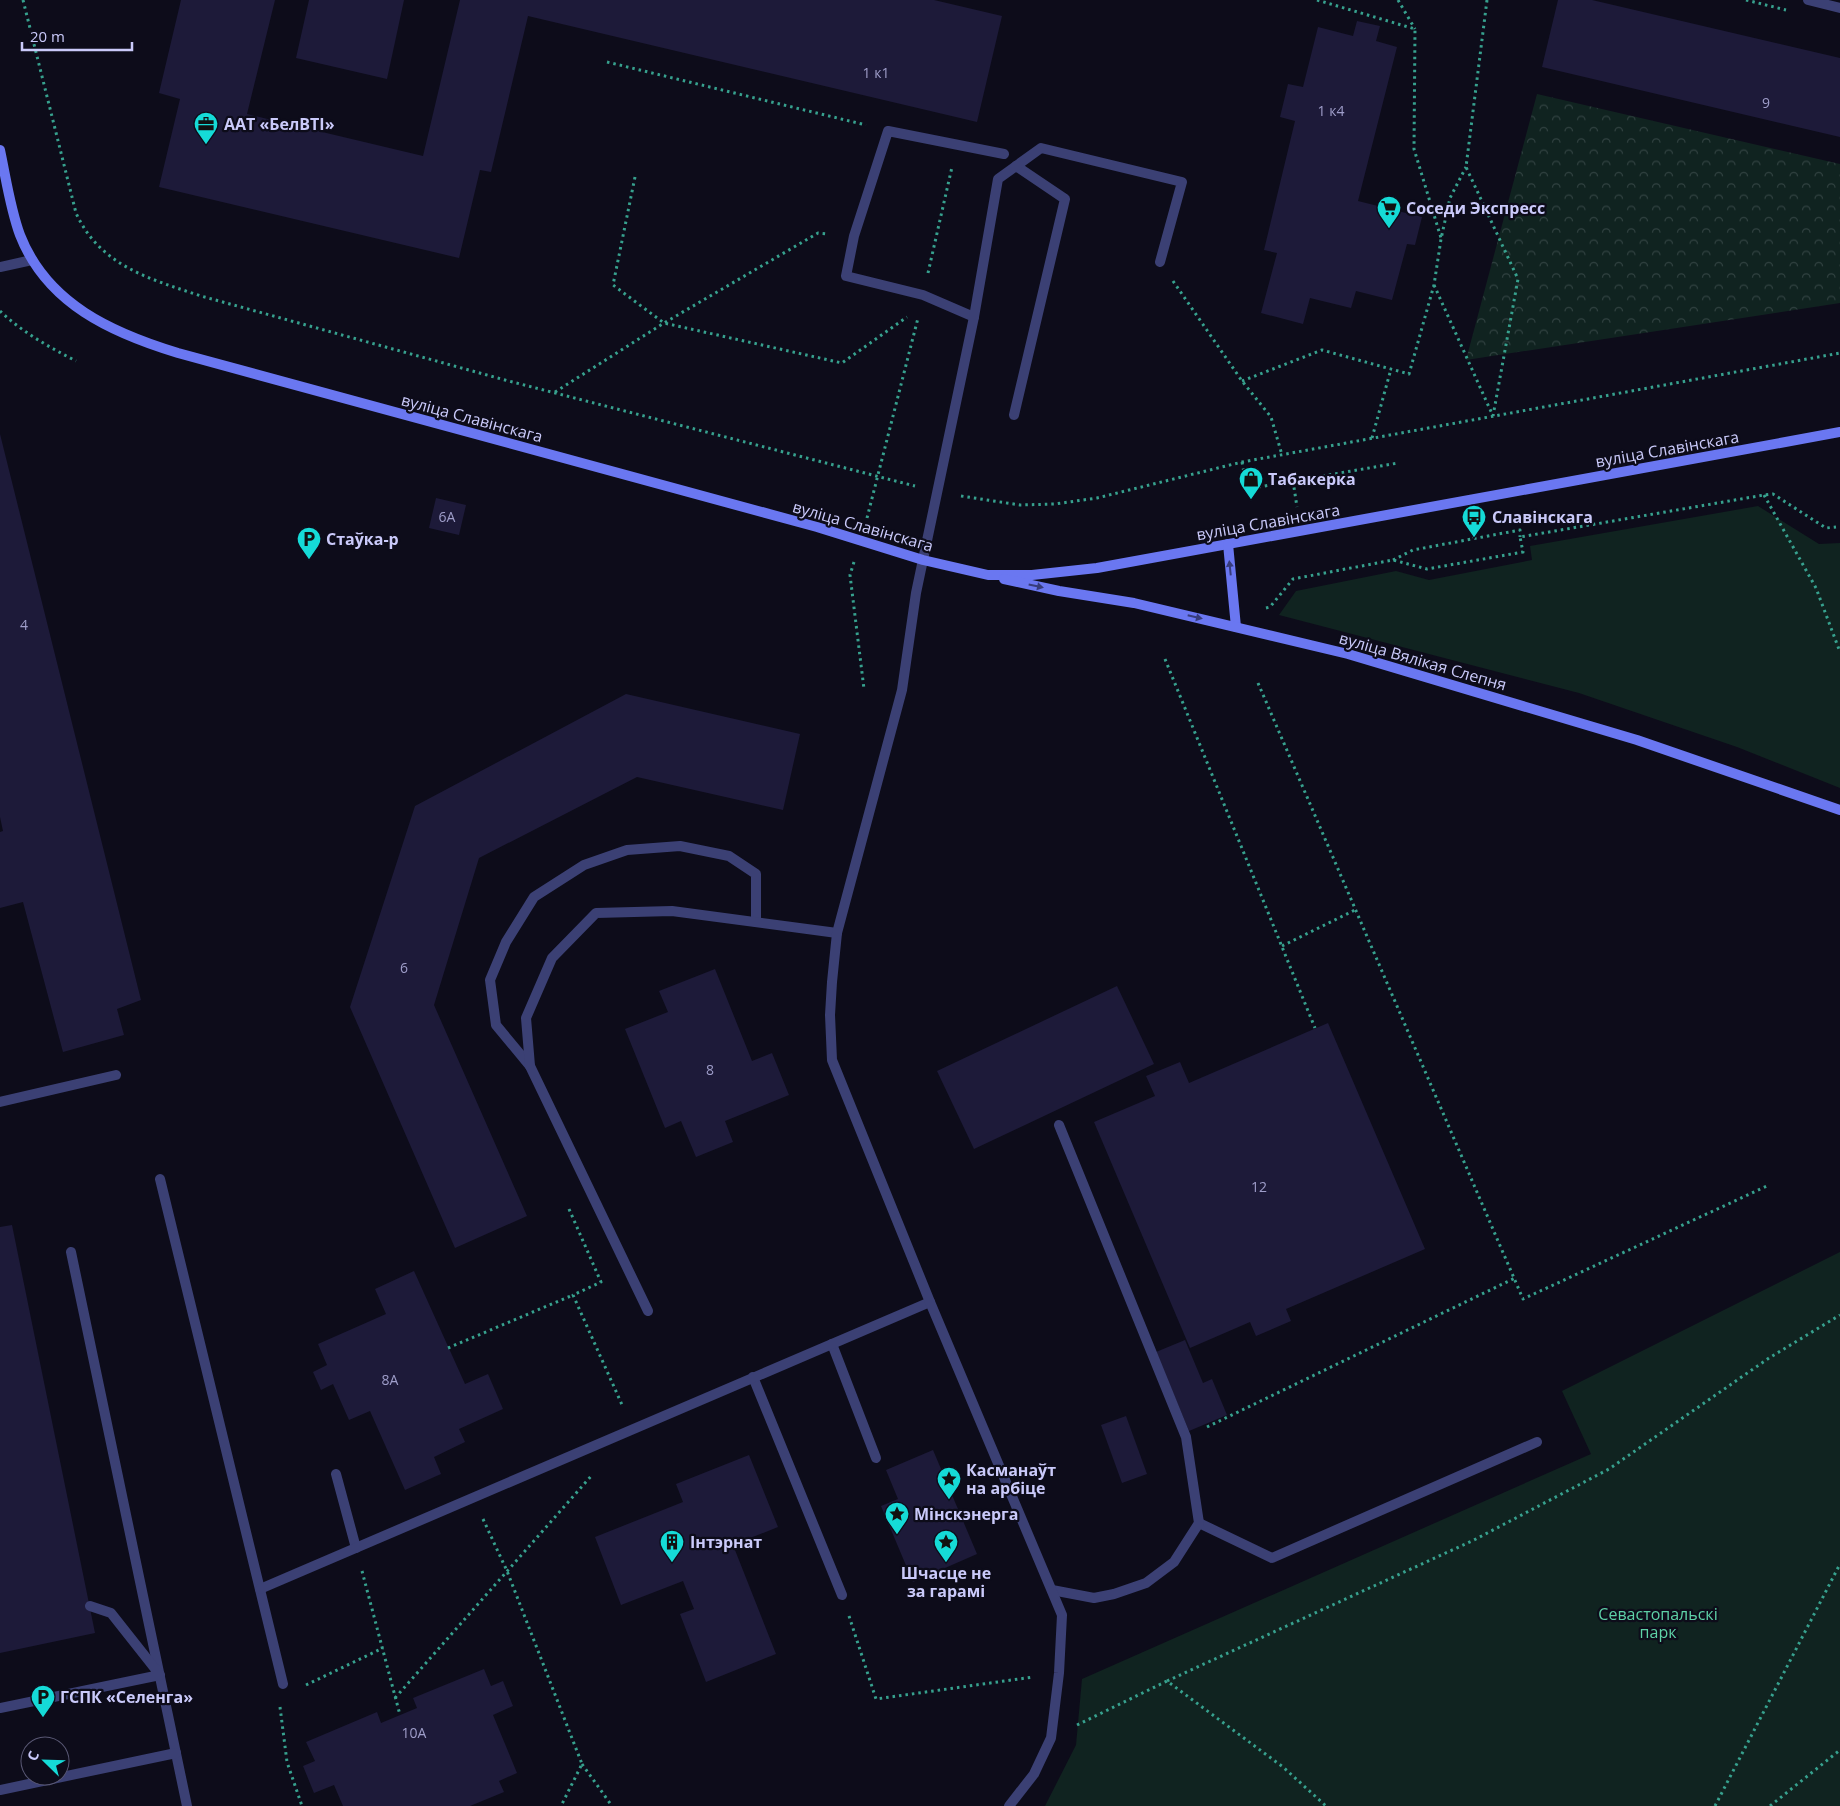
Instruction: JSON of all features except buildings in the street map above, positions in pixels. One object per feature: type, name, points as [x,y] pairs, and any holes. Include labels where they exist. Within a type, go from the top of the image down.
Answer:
[{"type":"street","name":"вуліца Славінскага","points":[[0,150],[20,235],[40,274],[52,288],[77,309],[108,326],[160,348],[807,525],[923,560],[988,575],[1059,573],[1840,432]]},
{"type":"street","points":[[1228,544],[1236,626]]},
{"type":"street","name":"вуліца Вялікая Слепня","points":[[988,575],[1059,591],[1134,603],[1348,654],[1637,740],[1840,810]]},
{"type":"lane","points":[[1808,0],[1840,8]]},
{"type":"lane","points":[[974,317],[923,294],[846,276],[854,236],[888,131],[1004,154]]},
{"type":"lane","points":[[1009,1806],[1034,1774],[1051,1738],[1059,1673],[1062,1615],[930,1302],[832,1060],[830,1015],[832,982],[837,932],[902,690],[916,593],[974,317],[998,179],[1041,148],[1182,182],[1160,262]]},
{"type":"lane","points":[[1014,415],[1065,199],[1016,166]]},
{"type":"lane","points":[[0,267],[32,260]]},
{"type":"lane","points":[[648,1311],[530,1066],[496,1026],[490,980],[506,942],[534,897],[584,865],[627,850],[680,846],[729,856],[756,874],[756,922]]},
{"type":"lane","points":[[530,1066],[526,1018],[552,958],[596,913],[672,911],[837,932]]},
{"type":"lane","points":[[0,1102],[116,1075]]},
{"type":"lane","points":[[1052,1590],[1094,1598],[1146,1583],[1174,1562],[1199,1523],[1186,1437],[1059,1125]]},
{"type":"lane","points":[[160,1179],[283,1684]]},
{"type":"lane","points":[[71,1252],[187,1806]]},
{"type":"lane","points":[[260,1589],[930,1302]]},
{"type":"lane","points":[[832,1344],[876,1458]]},
{"type":"lane","points":[[753,1378],[842,1595]]},
{"type":"lane","points":[[1199,1523],[1272,1558],[1538,1442]]},
{"type":"lane","points":[[336,1474],[356,1548]]},
{"type":"lane","points":[[90,1606],[111,1614],[160,1675]]},
{"type":"lane","points":[[0,1708],[160,1675]]},
{"type":"lane","points":[[0,1790],[176,1753]]},
{"type":"path","points":[[23,0],[76,212],[90,239],[115,260],[149,277],[201,296],[876,477],[999,503],[1020,505],[1055,504],[1097,498],[1242,462],[1840,353]]},
{"type":"path","points":[[1317,0],[1415,29]]},
{"type":"path","points":[[1398,0],[1415,29],[1414,149],[1441,239]]},
{"type":"path","points":[[1242,381],[1322,350],[1409,374],[1434,285],[1450,198],[1466,167],[1487,0]]},
{"type":"path","points":[[607,62],[888,131]]},
{"type":"path","points":[[864,689],[850,575],[861,542],[920,308],[957,144]]},
{"type":"path","points":[[1466,167],[1518,279],[1493,416]]},
{"type":"path","points":[[635,177],[613,285],[664,323],[842,363],[920,308]]},
{"type":"path","points":[[555,392],[664,323],[818,233],[854,236]]},
{"type":"path","points":[[1160,262],[1242,381],[1271,417],[1282,455]]},
{"type":"path","points":[[1434,285],[1493,416]]},
{"type":"path","points":[[0,311],[10,321],[35,338],[76,361]]},
{"type":"path","points":[[1372,438],[1391,369]]},
{"type":"path","points":[[1242,462],[1247,488],[1398,463]]},
{"type":"path","points":[[1520,537],[1773,494],[1826,528],[1836,526]]},
{"type":"path","points":[[1764,495],[1816,588],[1840,652]]},
{"type":"path","points":[[1263,609],[1270,607],[1293,579],[1393,560],[1413,550],[1520,530],[1523,552],[1427,569],[1393,560]]},
{"type":"path","points":[[1165,659],[1315,1028]]},
{"type":"path","points":[[1258,683],[1523,1299],[1767,1186]]},
{"type":"path","points":[[1282,946],[1356,910]]},
{"type":"path","points":[[448,1348],[602,1282],[566,1202]]},
{"type":"path","points":[[1186,1437],[1515,1278]]},
{"type":"path","points":[[573,1295],[632,1429]]},
{"type":"path","points":[[1051,1738],[1167,1682],[1474,1540],[1609,1469],[1769,1358],[1840,1315]]},
{"type":"path","points":[[395,1698],[600,1466]]},
{"type":"path","points":[[474,1498],[507,1571],[582,1764],[612,1806]]},
{"type":"path","points":[[356,1548],[400,1715]]},
{"type":"path","points":[[1715,1806],[1840,1564]]},
{"type":"path","points":[[842,1595],[876,1699],[1059,1673]]},
{"type":"path","points":[[305,1685],[382,1648]]},
{"type":"path","points":[[1167,1682],[1283,1767],[1326,1806]]},
{"type":"path","points":[[279,1698],[287,1762],[302,1806]]},
{"type":"path","points":[[1770,1806],[1840,1750]]},
{"type":"path","points":[[561,1806],[582,1764]]},
{"type":"green space","points":[[1537,94],[1840,164],[1840,303],[1466,360]]},
{"type":"green space","points":[[1758,506],[1819,544],[1840,543],[1840,788],[1737,747],[1579,693],[1279,615],[1296,591],[1396,571],[1429,580],[1532,560],[1530,546]]},
{"type":"green space","name":"Севастопальскі парк","points":[[1840,1252],[1840,1806],[1045,1806],[1076,1745],[1082,1679],[1591,1454],[1562,1391]]},
{"type":"place","name":"ААТ «БелВТІ»","points":[[206,145]]},
{"type":"place","name":"Соседи Экспресс","points":[[1389,229]]},
{"type":"place","name":"Табакерка","points":[[1251,500]]},
{"type":"place","name":"Славінскага","points":[[1474,538]]},
{"type":"place","name":"Стаўка-р","points":[[309,560]]},
{"type":"place","name":"Касманаўт на арбіце","points":[[949,1500]]},
{"type":"place","name":"Мінскэнерга","points":[[897,1535]]},
{"type":"place","name":"Інтэрнат","points":[[672,1563]]},
{"type":"place","name":"Шчасце не за гарамі","points":[[946,1563]]},
{"type":"place","name":"ГСПК «Селенга»","points":[[43,1718]]}]
